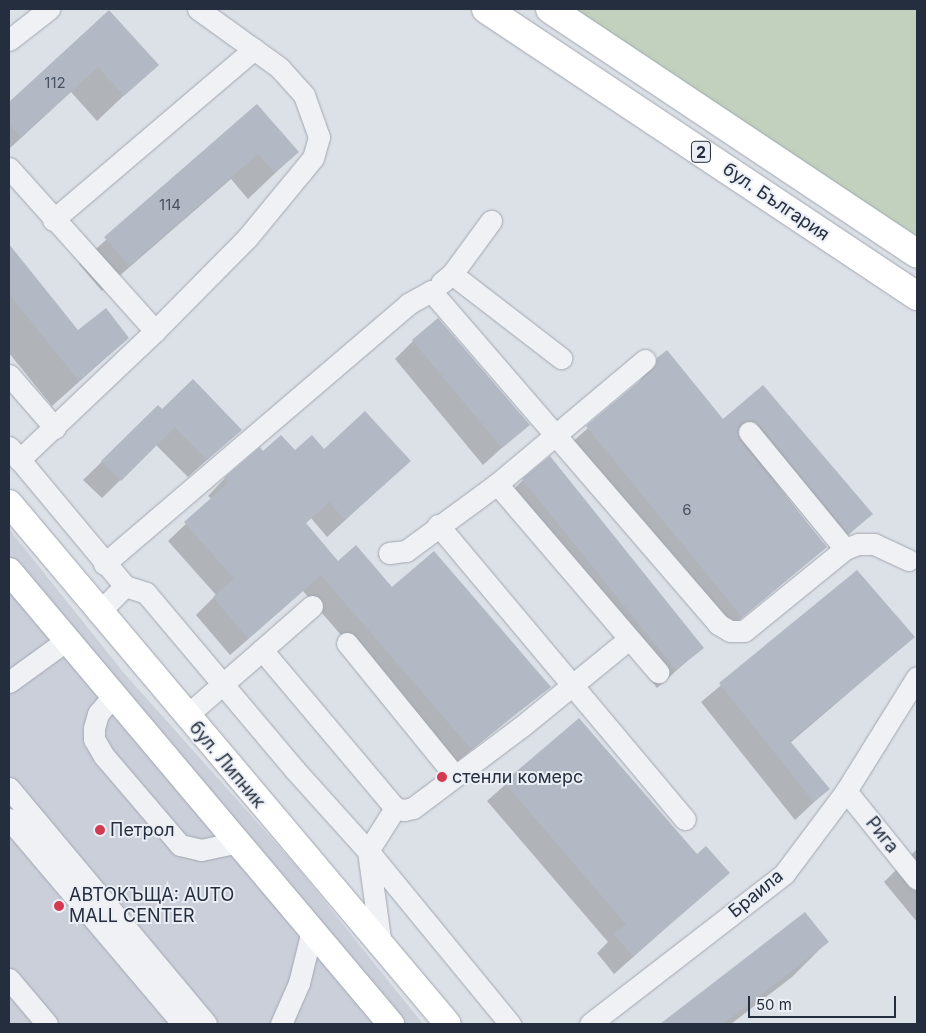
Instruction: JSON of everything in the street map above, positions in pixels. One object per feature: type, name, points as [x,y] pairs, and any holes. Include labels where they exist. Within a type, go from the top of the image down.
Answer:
[{"type":"highway","name":"бул. България","points":[[486,9],[917,296]]},
{"type":"highway","name":"бул. България","points":[[550,9],[917,254]]},
{"type":"main road","name":"бул. Липник","points":[[9,503],[98,613],[448,1024]]},
{"type":"main road","points":[[9,571],[391,1024]]},
{"type":"main road","points":[[67,640],[98,613]]},
{"type":"street","points":[[9,40],[49,9]]},
{"type":"street","points":[[198,9],[280,68],[304,95],[319,137],[314,158],[247,238],[155,331],[55,428],[14,453],[104,564],[125,586],[146,593],[224,686],[368,851],[510,1024]]},
{"type":"street","points":[[53,220],[254,49]]},
{"type":"street","points":[[9,168],[53,220],[155,331]]},
{"type":"street","points":[[104,564],[408,304],[431,291],[452,274],[491,221]]},
{"type":"street","points":[[452,274],[561,358]]},
{"type":"street","points":[[431,291],[686,589],[718,624],[730,631],[744,631],[757,622],[845,549],[874,544],[909,560]]},
{"type":"street","points":[[389,553],[406,551],[438,525],[497,484],[646,360]]},
{"type":"street","points":[[9,375],[55,428]]},
{"type":"street","points":[[749,432],[845,549]]},
{"type":"street","points":[[497,484],[658,672]]},
{"type":"street","points":[[438,525],[685,820]]},
{"type":"street","points":[[98,613],[125,586]]},
{"type":"street","points":[[186,716],[224,686],[312,606]]},
{"type":"street","points":[[262,650],[396,808],[413,808],[573,685],[629,639]]},
{"type":"street","points":[[9,682],[67,640]]},
{"type":"street","points":[[347,643],[455,776]]},
{"type":"street","name":"Браила","points":[[590,1024],[784,874],[846,791],[917,677]]},
{"type":"street","points":[[114,696],[98,714],[94,728],[94,739],[110,764],[180,845],[201,850],[238,842]]},
{"type":"street","points":[[9,788],[206,1024]]},
{"type":"street","name":"Рига","points":[[846,791],[917,879]]},
{"type":"street","points":[[381,946],[368,851],[396,808]]},
{"type":"street","points":[[9,819],[182,1024]]},
{"type":"street","points":[[281,1024],[299,983],[312,930]]},
{"type":"street","points":[[9,979],[46,1024]]},
{"type":"shaded area","points":[[9,529],[123,672],[297,867],[423,1024],[9,1024]]},
{"type":"green space","points":[[570,9],[917,9],[917,236]]},
{"type":"building","points":[[109,10],[159,65],[124,96],[98,67],[21,137],[9,124],[9,102]]},
{"type":"building","points":[[257,104],[299,152],[275,173],[258,154],[129,266],[104,237]]},
{"type":"building","points":[[9,244],[78,330],[106,308],[129,338],[79,381],[9,294]]},
{"type":"building","points":[[438,318],[530,425],[502,448],[412,340]]},
{"type":"building","points":[[667,350],[723,419],[763,385],[873,514],[849,534],[759,424],[753,420],[741,422],[737,428],[739,440],[827,547],[742,617],[586,426],[653,370],[657,358]]},
{"type":"building","points":[[193,379],[242,430],[207,460],[175,427],[121,481],[101,461],[158,405],[162,409]]},
{"type":"building","points":[[365,411],[411,461],[345,520],[329,502],[306,523],[338,561],[356,545],[392,587],[434,551],[551,687],[471,749],[321,575],[248,639],[213,597],[234,579],[184,522],[229,482],[224,478],[260,447],[263,451],[281,435],[295,450],[312,435],[324,449]]},
{"type":"building","points":[[550,456],[704,648],[676,670],[522,479]]},
{"type":"building","points":[[857,570],[915,637],[790,741],[830,789],[814,802],[719,683]]},
{"type":"building","points":[[579,718],[697,854],[706,846],[730,873],[633,956],[614,934],[626,924],[504,782]]},
{"type":"building","points":[[805,912],[829,942],[723,1024],[660,1024]]},
{"type":"place","name":"стенли комерс","points":[[442,777]]},
{"type":"place","name":"Петрол","points":[[100,830]]},
{"type":"place","name":"АВТОКЪЩА: AUTO MALL CENTER","points":[[59,906]]}]
